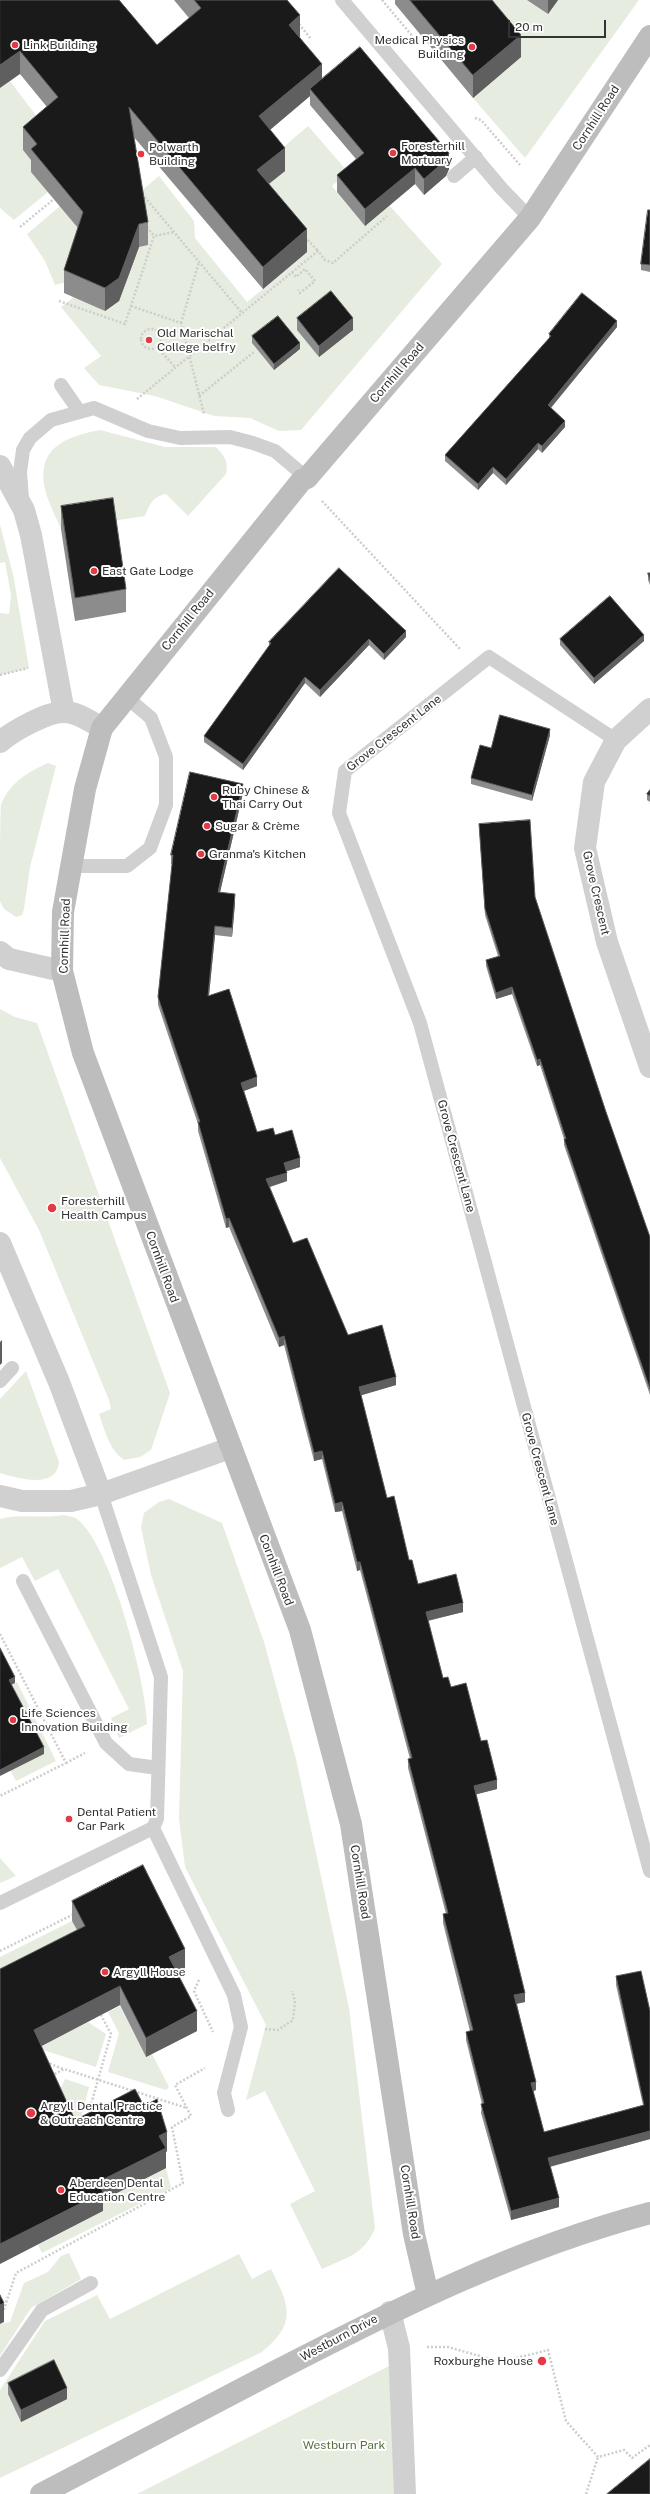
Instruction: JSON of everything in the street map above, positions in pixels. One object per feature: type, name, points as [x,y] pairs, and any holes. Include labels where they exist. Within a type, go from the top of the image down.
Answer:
[{"type":"street","name":"Cornhill Road","points":[[428,2294],[414,2234],[351,1824],[300,1630],[230,1448],[83,1053],[62,971],[63,912],[84,789],[102,728],[125,696],[304,479],[530,218],[650,36]]},
{"type":"street","points":[[0,466],[24,510],[31,535],[64,712]]},
{"type":"street","name":"Grove Crescent","points":[[650,709],[616,740],[594,782],[585,848],[607,942],[650,1067]]},
{"type":"street","points":[[0,742],[11,733],[45,718],[64,712],[85,718],[102,728]]},
{"type":"street","points":[[0,952],[9,959],[62,971]]},
{"type":"street","points":[[0,1243],[59,1382],[100,1494]]},
{"type":"street","points":[[0,1496],[22,1501],[71,1501],[100,1494],[230,1448]]},
{"type":"street","name":"Westburn Drive","points":[[41,2494],[390,2312],[428,2294],[507,2260],[615,2222],[650,2213]]},
{"type":"street","points":[[390,2312],[399,2348],[404,2494]]},
{"type":"lane","points":[[342,0],[530,218]]},
{"type":"lane","points":[[454,176],[476,157]]},
{"type":"lane","points":[[61,385],[79,411]]},
{"type":"lane","points":[[24,510],[20,472],[23,450],[30,438],[52,420],[79,411],[94,408],[116,416],[148,431],[180,438],[230,437],[275,451],[304,479]]},
{"type":"lane","name":"Grove Crescent Lane","points":[[616,740],[489,657],[344,771],[339,813],[420,1023],[650,1871]]},
{"type":"lane","points":[[70,866],[127,866],[150,848],[166,805],[166,757],[151,718],[125,696]]},
{"type":"lane","points":[[0,1381],[12,1368]]},
{"type":"lane","points":[[0,1903],[153,1828],[157,1819],[161,1677],[100,1494]]},
{"type":"lane","points":[[23,1581],[106,1743],[129,1764]]},
{"type":"lane","points":[[115,1768],[129,1764],[158,1768]]},
{"type":"lane","points":[[153,1828],[234,1995],[241,2027],[224,2093],[228,2110]]},
{"type":"lane","points":[[0,2370],[42,2310],[91,2283]]},
{"type":"path","points":[[297,22],[311,39]]},
{"type":"path","points":[[141,193],[242,313]]},
{"type":"path","points":[[20,227],[54,199]]},
{"type":"path","points":[[303,234],[325,260],[333,262],[387,216]]},
{"type":"path","points":[[144,224],[154,236]]},
{"type":"path","points":[[154,236],[174,232]]},
{"type":"path","points":[[59,301],[124,324],[154,236]]},
{"type":"path","points":[[116,416],[318,252]]},
{"type":"path","points":[[199,262],[181,323],[188,356],[210,437]]},
{"type":"path","points":[[292,272],[296,277],[306,269],[315,281],[300,293],[298,290]]},
{"type":"path","points":[[131,306],[181,323]]},
{"type":"path","points":[[153,330],[158,333],[161,338],[158,347],[152,350],[143,346],[141,338],[144,332],[153,330]]},
{"type":"path","points":[[158,347],[175,367]]},
{"type":"path","points":[[199,396],[254,352]]},
{"type":"path","points":[[304,479],[477,667]]},
{"type":"path","points":[[0,1634],[66,1763],[0,1796]]},
{"type":"path","points":[[0,1951],[78,1912]]},
{"type":"path","points":[[201,1977],[194,1991],[214,2031],[213,2038]]},
{"type":"path","points":[[241,2027],[271,2030],[286,2027],[293,2020],[295,2012],[292,1991]]},
{"type":"path","points":[[86,2120],[111,2034],[101,2015]]},
{"type":"path","points":[[44,2062],[187,2108]]},
{"type":"path","points":[[166,2129],[191,2116],[175,2085],[209,2066]]},
{"type":"path","points":[[47,2078],[64,2069]]},
{"type":"path","points":[[0,2301],[4,2308],[16,2273],[183,2183],[172,2127]]},
{"type":"path","points":[[399,2348],[448,2347],[501,2362],[548,2350],[566,2421],[598,2457]]},
{"type":"path","points":[[598,2457],[624,2450],[632,2458],[650,2445]]},
{"type":"path","points":[[586,2494],[598,2457]]},
{"type":"green space","points":[[472,0],[639,0],[525,158],[473,98],[521,57]]},
{"type":"green space","points":[[10,81],[47,130],[33,162],[48,192],[14,220],[0,208],[0,88]]},
{"type":"green space","points":[[308,126],[348,172],[332,186],[361,221],[367,222],[389,205],[442,264],[301,430],[279,431],[250,418],[214,416],[155,396],[99,385],[84,368],[101,356],[61,307],[74,297],[108,219],[159,176],[194,221],[195,238],[247,302],[307,252],[258,193],[283,172],[273,156]],"holes":[[[277,322],[300,350],[274,370]]]},
{"type":"green space","points":[[60,206],[82,220],[70,281],[55,285],[45,261],[27,234]]},
{"type":"green space","points":[[100,430],[165,447],[216,447],[225,459],[227,466],[226,474],[188,516],[166,494],[158,497],[152,502],[145,516],[61,529],[45,491],[43,472],[46,461],[51,452],[58,445],[88,432]]},
{"type":"green space","points":[[0,525],[13,574],[29,668],[0,675],[0,613],[9,614],[11,595],[5,562],[0,563]]},
{"type":"green space","points":[[48,763],[56,766],[30,867],[24,909],[22,915],[16,917],[4,909],[0,901],[1,805],[4,797],[14,784],[26,774]]},
{"type":"green space","points":[[0,1009],[15,1017],[37,1023],[170,1393],[151,1450],[140,1457],[124,1460],[115,1451],[108,1439],[99,1414],[111,1409],[109,1400],[39,1230],[0,1158]]},
{"type":"green space","points":[[26,1371],[59,1462],[57,1471],[44,1479],[26,1479],[0,1473],[0,1399]]},
{"type":"green space","points":[[169,1499],[222,1523],[264,1642],[296,1759],[349,2008],[375,2228],[366,2244],[354,2254],[322,2269],[290,2204],[315,2191],[265,2091],[246,2100],[266,2025],[185,1867],[179,1819],[183,1671],[151,1575],[141,1527],[144,1513],[159,1502]]},
{"type":"green space","points":[[63,1515],[77,1519],[90,1534],[102,1556],[114,1584],[133,1648],[145,1704],[147,1724],[119,1738],[111,1718],[129,1709],[58,1569],[35,1581],[22,1557],[0,1568],[0,1519],[15,1516]]},
{"type":"green space","points":[[17,1682],[56,1761],[16,1781],[10,1770],[9,1686]]},
{"type":"green space","points":[[0,1858],[16,1876],[0,1883]]},
{"type":"green space","points":[[72,1921],[85,1945],[0,1989],[0,1957]]},
{"type":"green space","points":[[120,2006],[146,2057],[152,2054],[169,2087],[166,2090],[108,2072],[119,2033],[108,2012]]},
{"type":"green space","points":[[88,2022],[106,2034],[96,2067],[37,2048]]},
{"type":"green space","points":[[65,2079],[89,2087],[80,2122],[69,2127],[56,2098]]},
{"type":"green space","points":[[166,2168],[171,2188],[42,2253],[38,2245],[103,2211],[98,2202]]},
{"type":"green space","points":[[69,2253],[81,2279],[31,2308],[0,2356],[0,2324],[10,2322],[24,2283],[48,2272],[61,2256]]},
{"type":"green space","points":[[239,2254],[252,2279],[271,2269],[286,2303],[287,2313],[285,2322],[281,2332],[273,2342],[262,2352],[0,2478],[0,2390],[45,2321],[97,2295],[110,2319]]},
{"type":"green space","name":"Westburn Park","points":[[391,2365],[395,2494],[137,2494]]},
{"type":"building","name":"Polwarth Building","points":[[0,0],[119,0],[157,45],[201,8],[194,0],[287,0],[300,15],[289,25],[322,64],[259,116],[285,148],[257,170],[307,229],[263,267],[129,107],[148,222],[139,224],[119,278],[105,288],[64,270],[83,212],[31,149],[37,144],[23,127],[58,97],[20,51],[0,65]]},
{"type":"building","points":[[410,0],[492,0],[521,35],[473,75]]},
{"type":"building","name":"Foresterhill Mortuary","points":[[360,47],[449,153],[446,160],[424,179],[415,168],[365,209],[337,175],[364,153],[310,89]]},
{"type":"building","points":[[648,210],[650,210],[650,265],[641,264]]},
{"type":"building","points":[[331,291],[353,318],[319,346],[297,318]]},
{"type":"building","points":[[582,293],[617,321],[548,405],[565,421],[542,446],[538,443],[506,479],[493,467],[478,484],[445,455],[551,336],[549,334]]},
{"type":"building","points":[[278,316],[300,343],[274,364],[252,336]]},
{"type":"building","name":"East Gate Lodge","points":[[113,498],[126,589],[75,598],[61,506]]},
{"type":"building","points":[[339,568],[406,631],[384,654],[369,639],[320,690],[305,677],[243,764],[204,736],[271,643],[269,642]]},
{"type":"building","points":[[610,596],[644,635],[594,678],[560,639]]},
{"type":"building","points":[[500,715],[550,729],[532,795],[471,778],[480,745],[491,748]]},
{"type":"building","points":[[190,772],[243,784],[218,892],[235,894],[232,928],[215,926],[208,996],[229,989],[257,1077],[241,1083],[257,1132],[273,1128],[275,1135],[292,1130],[300,1158],[284,1163],[287,1173],[266,1179],[293,1243],[307,1238],[348,1335],[382,1325],[396,1377],[359,1387],[387,1498],[394,1496],[409,1560],[412,1560],[418,1584],[456,1574],[463,1603],[426,1612],[443,1678],[448,1677],[451,1687],[466,1683],[481,1741],[487,1740],[497,1780],[474,1786],[525,1993],[514,1995],[536,2082],[531,2083],[544,2132],[644,2105],[616,1976],[641,1971],[650,2011],[650,2131],[548,2158],[559,2198],[511,2211],[481,2104],[484,2103],[466,2032],[473,2030],[443,1914],[448,1913],[408,1759],[412,1758],[360,1562],[357,1562],[342,1502],[335,1504],[322,1451],[314,1453],[284,1336],[279,1338],[229,1218],[226,1219],[198,1122],[200,1122],[158,997],[173,855],[171,855]]},
{"type":"building","points":[[530,820],[535,897],[606,1112],[650,1237],[650,1389],[564,1139],[566,1139],[540,1059],[537,1060],[512,987],[496,993],[486,960],[500,956],[485,909],[479,824]]},
{"type":"building","name":"Life Sciences Innovation Building","points":[[0,1648],[15,1677],[9,1680],[44,1747],[0,1770]]},
{"type":"building","points":[[143,1865],[185,1949],[169,1957],[197,2011],[146,2038],[120,1986],[34,2030],[75,2120],[135,2089],[144,2106],[157,2099],[167,2132],[159,2136],[166,2148],[98,2182],[103,2192],[0,2244],[0,1969],[85,1926],[72,1901]]},
{"type":"building","points":[[0,2295],[4,2303],[0,2305]]},
{"type":"building","points":[[54,2360],[67,2388],[21,2410],[8,2383]]},
{"type":"building","points":[[650,2459],[650,2494],[607,2494]]},
{"type":"place","name":"Link Building","points":[[15,45]]},
{"type":"place","name":"Medical Physics Building","points":[[472,47]]},
{"type":"place","name":"Foresterhill Mortuary","points":[[393,153]]},
{"type":"place","name":"Polwarth Building","points":[[141,154]]},
{"type":"place","name":"Old Marischal College belfry","points":[[149,340]]},
{"type":"place","name":"East Gate Lodge","points":[[94,571]]},
{"type":"place","name":"Ruby Chinese & Thai Carry Out","points":[[214,797]]},
{"type":"place","name":"Sugar & Crème","points":[[207,826]]},
{"type":"place","name":"Granma's Kitchen","points":[[201,854]]},
{"type":"place","name":"Foresterhill Health Campus","points":[[52,1208]]},
{"type":"place","name":"Life Sciences Innovation Building","points":[[13,1720]]},
{"type":"place","name":"Dental Patient Car Park","points":[[69,1819]]},
{"type":"place","name":"Argyll House","points":[[105,1972]]},
{"type":"place","name":"Argyll Dental Practice & Outreach Centre","points":[[31,2113]]},
{"type":"place","name":"Aberdeen Dental Education Centre","points":[[61,2190]]},
{"type":"place","name":"Roxburghe House","points":[[542,2361]]}]
